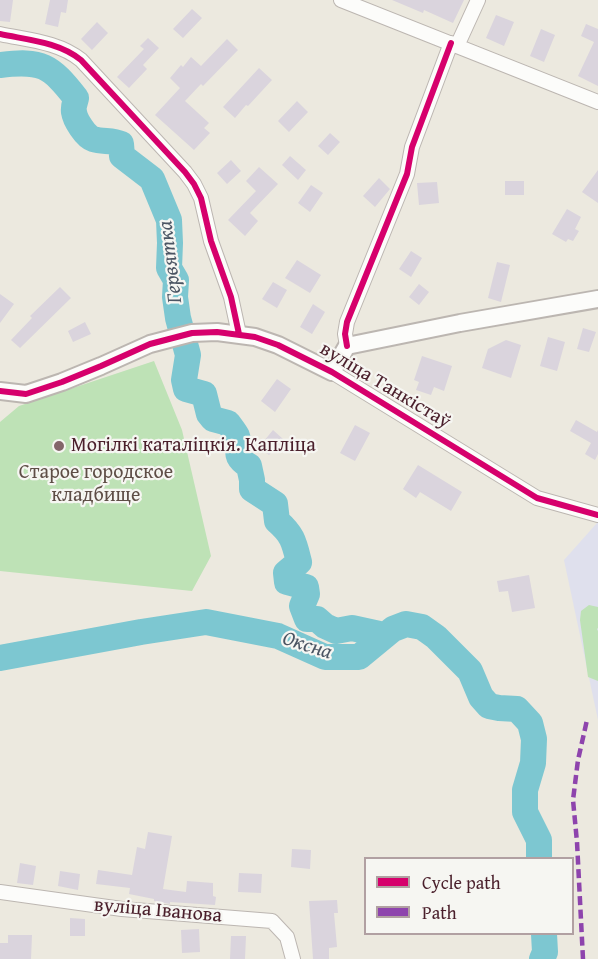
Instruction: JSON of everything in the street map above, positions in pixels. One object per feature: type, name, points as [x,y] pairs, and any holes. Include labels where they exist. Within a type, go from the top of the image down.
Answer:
[{"type":"street","points":[[341,0],[598,102]]},
{"type":"street","points":[[347,346],[345,334],[347,322],[407,174],[412,147],[454,45],[478,0]]},
{"type":"street","points":[[0,34],[57,46],[74,54],[190,178],[201,198],[211,241],[231,297],[238,334]]},
{"type":"street","name":"вуліца Танкістаў","points":[[332,372],[347,346],[460,323],[598,299]]},
{"type":"street","name":"вуліца Танкістаў","points":[[0,392],[26,394],[62,382],[150,344],[192,333],[218,332],[255,337],[278,345],[332,372],[537,498],[598,515]]},
{"type":"street","name":"вуліца Іванова","points":[[0,892],[122,909],[272,921],[287,937],[292,959]]},
{"type":"shaded area","points":[[598,523],[598,720],[564,560]]},
{"type":"green space","name":"Старое городское кладбище","points":[[154,361],[182,430],[211,556],[192,591],[0,571],[0,422],[19,406]]},
{"type":"green space","points":[[589,605],[598,607],[598,681],[588,677],[580,620],[581,611]]},
{"type":"building","points":[[0,0],[13,0],[10,22],[0,21]]},
{"type":"building","points":[[50,0],[68,0],[66,13],[61,12],[58,27],[45,24]]},
{"type":"building","points":[[392,0],[464,0],[453,23],[424,10],[423,13]]},
{"type":"building","points":[[192,9],[202,18],[183,38],[173,29]]},
{"type":"building","points":[[496,15],[514,22],[504,46],[486,38]]},
{"type":"building","points":[[97,22],[108,33],[92,50],[81,39]]},
{"type":"building","points":[[586,24],[598,29],[598,86],[578,76],[594,42],[581,36]]},
{"type":"building","points":[[541,29],[555,35],[544,62],[530,56]]},
{"type":"building","points":[[148,38],[159,48],[143,65],[147,69],[129,88],[117,77],[144,49],[140,46]]},
{"type":"building","points":[[227,39],[238,50],[185,101],[209,123],[204,128],[210,133],[194,150],[155,115],[180,88],[170,78],[181,65],[183,67],[191,57],[201,66]]},
{"type":"building","points":[[259,68],[272,80],[235,118],[223,107]]},
{"type":"building","points":[[297,101],[308,112],[289,132],[278,121]]},
{"type":"building","points":[[330,133],[340,142],[328,155],[318,146]]},
{"type":"building","points":[[290,156],[306,170],[298,180],[282,165]]},
{"type":"building","points":[[231,160],[241,171],[227,184],[217,173]]},
{"type":"building","points":[[259,167],[278,184],[250,213],[258,221],[245,236],[228,220],[256,191],[246,181]]},
{"type":"building","points":[[598,170],[598,203],[582,192]]},
{"type":"building","points":[[379,178],[390,189],[375,207],[363,196]]},
{"type":"building","points":[[505,181],[524,181],[524,195],[505,195]]},
{"type":"building","points":[[437,182],[439,203],[419,205],[417,183]]},
{"type":"building","points":[[311,185],[323,193],[310,212],[298,203]]},
{"type":"building","points":[[567,209],[581,217],[575,229],[579,231],[573,241],[568,239],[566,242],[552,234]]},
{"type":"building","points":[[411,251],[422,258],[411,277],[399,269]]},
{"type":"building","points":[[297,260],[321,275],[310,293],[285,278]]},
{"type":"building","points":[[497,262],[510,265],[501,302],[488,298]]},
{"type":"building","points":[[273,282],[287,290],[277,308],[262,299]]},
{"type":"building","points":[[419,284],[429,292],[419,305],[409,297]]},
{"type":"building","points":[[60,287],[71,298],[20,348],[11,340],[32,318],[30,316]]},
{"type":"building","points":[[0,294],[14,304],[0,323]]},
{"type":"building","points":[[313,304],[325,312],[312,334],[300,327]]},
{"type":"building","points":[[85,322],[91,334],[73,342],[68,331]]},
{"type":"building","points":[[583,328],[596,332],[589,352],[577,349]]},
{"type":"building","points":[[548,337],[565,342],[557,371],[540,366]]},
{"type":"building","points":[[506,340],[521,345],[511,378],[482,368],[488,349]]},
{"type":"building","points":[[422,356],[452,366],[444,391],[434,387],[431,395],[416,390],[419,382],[414,380]]},
{"type":"building","points":[[277,379],[291,389],[275,412],[261,401]]},
{"type":"building","points":[[576,420],[597,432],[598,430],[598,454],[595,460],[585,454],[591,443],[570,431]]},
{"type":"building","points":[[355,425],[370,433],[355,461],[340,453]]},
{"type":"building","points":[[273,430],[283,439],[269,455],[259,447]]},
{"type":"building","points":[[418,465],[462,492],[451,511],[420,492],[416,498],[403,489]]},
{"type":"building","points":[[529,575],[535,608],[512,612],[508,591],[499,592],[497,581]]},
{"type":"building","points":[[148,832],[172,836],[163,889],[186,892],[187,881],[213,883],[215,905],[170,902],[170,904],[129,894],[130,888],[96,884],[98,870],[132,875],[137,847],[145,849]]},
{"type":"building","points":[[292,849],[311,850],[310,869],[291,867]]},
{"type":"building","points":[[20,863],[36,866],[33,885],[17,883]]},
{"type":"building","points":[[60,871],[80,874],[78,890],[58,886]]},
{"type":"building","points":[[239,873],[262,874],[261,893],[238,892]]},
{"type":"building","points":[[337,900],[338,913],[334,913],[337,947],[329,948],[329,959],[313,959],[309,901]]},
{"type":"building","points":[[70,918],[85,919],[85,936],[70,936]]},
{"type":"building","points":[[199,929],[200,952],[182,953],[181,930]]},
{"type":"building","points":[[8,935],[32,935],[31,959],[0,959],[0,943],[8,943]]},
{"type":"building","points":[[231,936],[246,936],[245,959],[230,959]]},
{"type":"waterway","name":"Гервятка","points":[[0,65],[26,63],[44,67],[52,72],[76,98],[75,115],[87,135],[93,139],[121,144],[122,156],[152,179],[169,220],[169,268],[176,280],[175,297],[178,318],[188,355],[184,380],[186,389],[204,394],[209,414],[213,419],[228,423],[237,436],[238,455],[249,466],[252,489],[275,504],[277,521],[292,539],[299,562],[286,573],[287,582],[306,587],[307,594],[302,606],[307,619],[317,619],[336,631],[352,628],[384,635]]},
{"type":"waterway","name":"Оксна","points":[[0,658],[206,622],[278,636],[325,657],[359,657],[393,629],[406,624],[422,627],[436,637],[470,671],[481,697],[489,706],[517,709],[530,723],[534,739],[533,763],[525,790],[525,812],[539,840],[539,857]]},
{"type":"waterway","name":"Оксна","points":[[542,959],[545,952],[544,935]]},
{"type":"marked path","points":[[583,959],[573,800],[578,760],[587,720]]},
{"type":"cycle path","points":[[0,34],[53,45],[81,60],[185,172],[201,198],[211,241],[231,297],[239,334]]},
{"type":"cycle path","points":[[347,346],[345,334],[347,322],[407,174],[412,147],[451,43]]},
{"type":"cycle path","points":[[0,391],[26,394],[62,382],[150,344],[192,333],[217,332],[255,337],[278,345],[332,372],[537,498],[598,515]]},
{"type":"place","name":"Могілкі каталіцкія. Капліца","points":[[59,446]]}]
